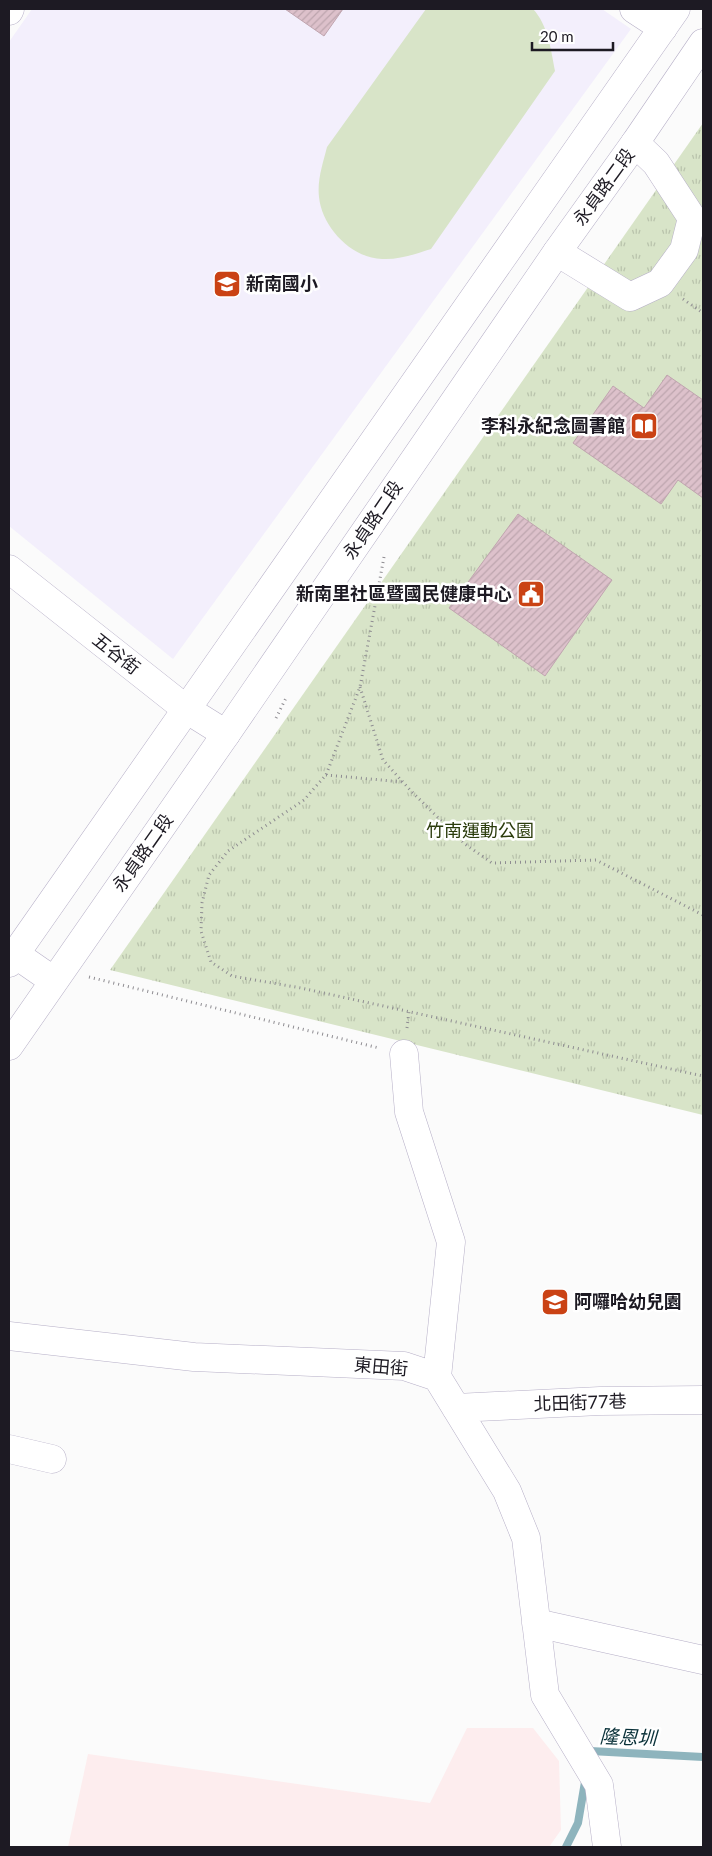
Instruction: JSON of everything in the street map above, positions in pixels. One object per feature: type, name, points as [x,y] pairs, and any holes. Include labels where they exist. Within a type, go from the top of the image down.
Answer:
[{"type":"main road","points":[[54,981],[11,956],[669,18],[634,9]]},
{"type":"main road","name":"永貞路二段","points":[[9,1046],[703,43]]},
{"type":"main road","points":[[557,252],[630,297],[660,283],[684,250],[692,218],[656,163],[635,143]]},
{"type":"main road","name":"五谷街","points":[[9,569],[186,708],[226,734]]},
{"type":"main road","points":[[404,1054],[409,1112],[451,1242],[437,1377],[507,1491],[526,1538],[545,1695],[599,1785],[607,1847]]},
{"type":"main road","name":"東田街","points":[[9,1336],[194,1357],[404,1366],[437,1377]]},
{"type":"main road","name":"北田街77巷","points":[[456,1408],[600,1401],[703,1400]]},
{"type":"main road","points":[[9,1449],[52,1459]]},
{"type":"main road","points":[[536,1623],[703,1660]]},
{"type":"path","points":[[384,557],[360,687],[326,775],[304,800],[228,851],[210,875],[202,903],[201,931],[211,962],[232,976],[310,990],[703,1076]]},
{"type":"path","points":[[360,687],[383,760],[465,844],[492,863],[596,860],[703,915]]},
{"type":"path","points":[[326,775],[403,782]]},
{"type":"path","points":[[54,981],[85,976],[404,1054]]},
{"type":"shaded area","name":"新南國小","points":[[32,9],[602,9],[631,29],[173,659],[9,526],[9,42]]},
{"type":"shaded area","points":[[467,1728],[533,1728],[559,1761],[561,1830],[549,1847],[68,1847],[88,1754],[430,1803]]},
{"type":"green space","points":[[426,9],[533,9],[545,30],[555,71],[431,249],[395,259],[371,257],[349,247],[332,230],[321,208],[319,184],[321,172],[327,147]]},
{"type":"green space","name":"竹南運動公園","points":[[703,123],[703,1115],[110,970]]},
{"type":"building","points":[[285,9],[343,9],[324,36]]},
{"type":"building","name":"李科永紀念圖書館","points":[[667,375],[703,400],[703,498],[678,480],[661,504],[573,443],[613,386],[644,408]]},
{"type":"building","name":"新南里社區暨國民健康中心","points":[[518,514],[612,580],[545,676],[449,608]]},
{"type":"waterway","name":"隆恩圳","points":[[589,1755],[590,1751],[703,1757]]},
{"type":"waterway","name":"隆恩圳","points":[[566,1847],[578,1823],[586,1776]]},
{"type":"place","name":"新南國小","points":[[227,284]]},
{"type":"place","name":"李科永紀念圖書館","points":[[644,426]]},
{"type":"place","name":"新南里社區暨國民健康中心","points":[[531,594]]},
{"type":"place","name":"阿囉哈幼兒園","points":[[555,1302]]}]
